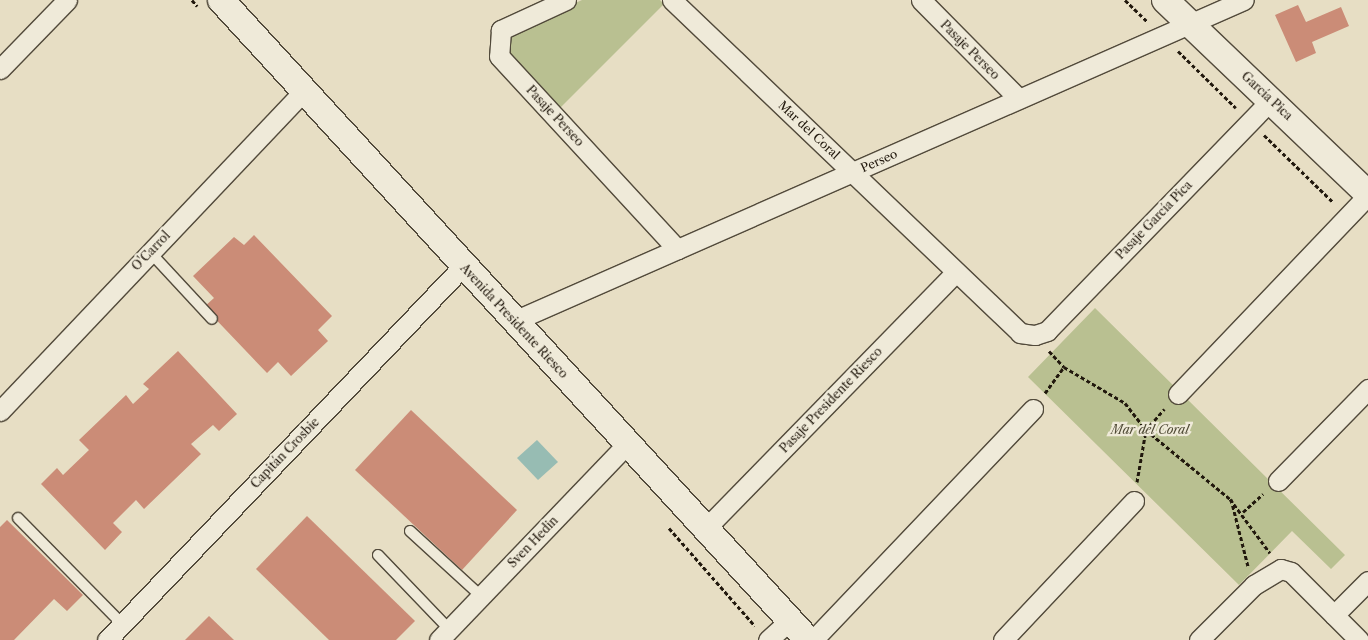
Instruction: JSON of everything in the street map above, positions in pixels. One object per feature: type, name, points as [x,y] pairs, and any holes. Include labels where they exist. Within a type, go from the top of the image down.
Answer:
[{"type":"main road","name":"Avenida Presidente Riesco","points":[[221,0],[303,92],[808,640]]},
{"type":"main road","name":"García Pica","points":[[1164,0],[1271,100],[1368,195]]},
{"type":"street","points":[[0,69],[67,0]]},
{"type":"street","name":"Pasaje Perseo","points":[[566,0],[501,30],[499,56],[677,249]]},
{"type":"street","name":"Mar del Coral","points":[[672,0],[1020,333],[1035,336]]},
{"type":"street","name":"Pasaje Perseo","points":[[921,0],[1019,99]]},
{"type":"street","name":"Perseo","points":[[514,321],[1244,0]]},
{"type":"street","name":"O'Carrol","points":[[0,411],[303,92]]},
{"type":"street","name":"Pasaje García Pica","points":[[1035,336],[1047,331],[1271,100]]},
{"type":"street","points":[[1178,394],[1368,195]]},
{"type":"street","name":"Capitán Crosbie","points":[[107,640],[463,266]]},
{"type":"street","name":"Pasaje Presidente Riesco","points":[[706,529],[956,272]]},
{"type":"street","points":[[1278,481],[1368,389]]},
{"type":"street","points":[[813,640],[1033,409]]},
{"type":"street","name":"Sven Hedin","points":[[444,634],[627,444]]},
{"type":"street","points":[[1003,640],[1134,501]]},
{"type":"street","points":[[1199,640],[1254,585],[1281,570],[1292,572],[1359,640]]},
{"type":"street","points":[[1334,615],[1368,581]]},
{"type":"street","points":[[768,640],[790,620]]},
{"type":"lane","points":[[150,252],[212,319]]},
{"type":"lane","points":[[18,518],[122,624]]},
{"type":"lane","points":[[410,531],[481,596]]},
{"type":"lane","points":[[378,555],[444,634]]},
{"type":"path","points":[[1035,336],[1064,367],[1125,403],[1146,430],[1244,512],[1281,570]]},
{"type":"path","points":[[1033,409],[1064,367]]},
{"type":"path","points":[[1134,501],[1146,430],[1178,394]]},
{"type":"path","points":[[1244,512],[1278,481]]},
{"type":"path","points":[[1230,499],[1254,585]]},
{"type":"green space","points":[[582,0],[660,0],[664,4],[559,109],[508,56],[509,33]]},
{"type":"green space","name":"Mar del Coral","points":[[1095,308],[1345,555],[1331,569],[1292,531],[1239,585],[1028,377]]},
{"type":"water","points":[[537,440],[558,462],[538,480],[517,458]]},
{"type":"building","points":[[1298,5],[1306,22],[1341,7],[1349,26],[1312,42],[1316,53],[1296,62],[1275,15]]},
{"type":"building","points":[[254,235],[332,316],[318,330],[328,341],[291,376],[278,362],[267,373],[204,307],[214,298],[193,276],[234,237],[244,245]]},
{"type":"building","points":[[178,351],[237,414],[219,431],[213,425],[191,444],[201,454],[144,509],[136,500],[113,523],[122,532],[105,550],[41,484],[57,468],[63,475],[89,450],[79,440],[126,395],[133,404],[149,389],[143,384]]},
{"type":"building","points":[[411,410],[517,510],[462,570],[355,470]]},
{"type":"building","points":[[307,516],[415,621],[396,640],[329,640],[256,569]]},
{"type":"building","points":[[7,520],[83,595],[67,611],[54,599],[14,640],[0,640],[0,527]]},
{"type":"building","points":[[209,616],[234,640],[185,640]]}]
